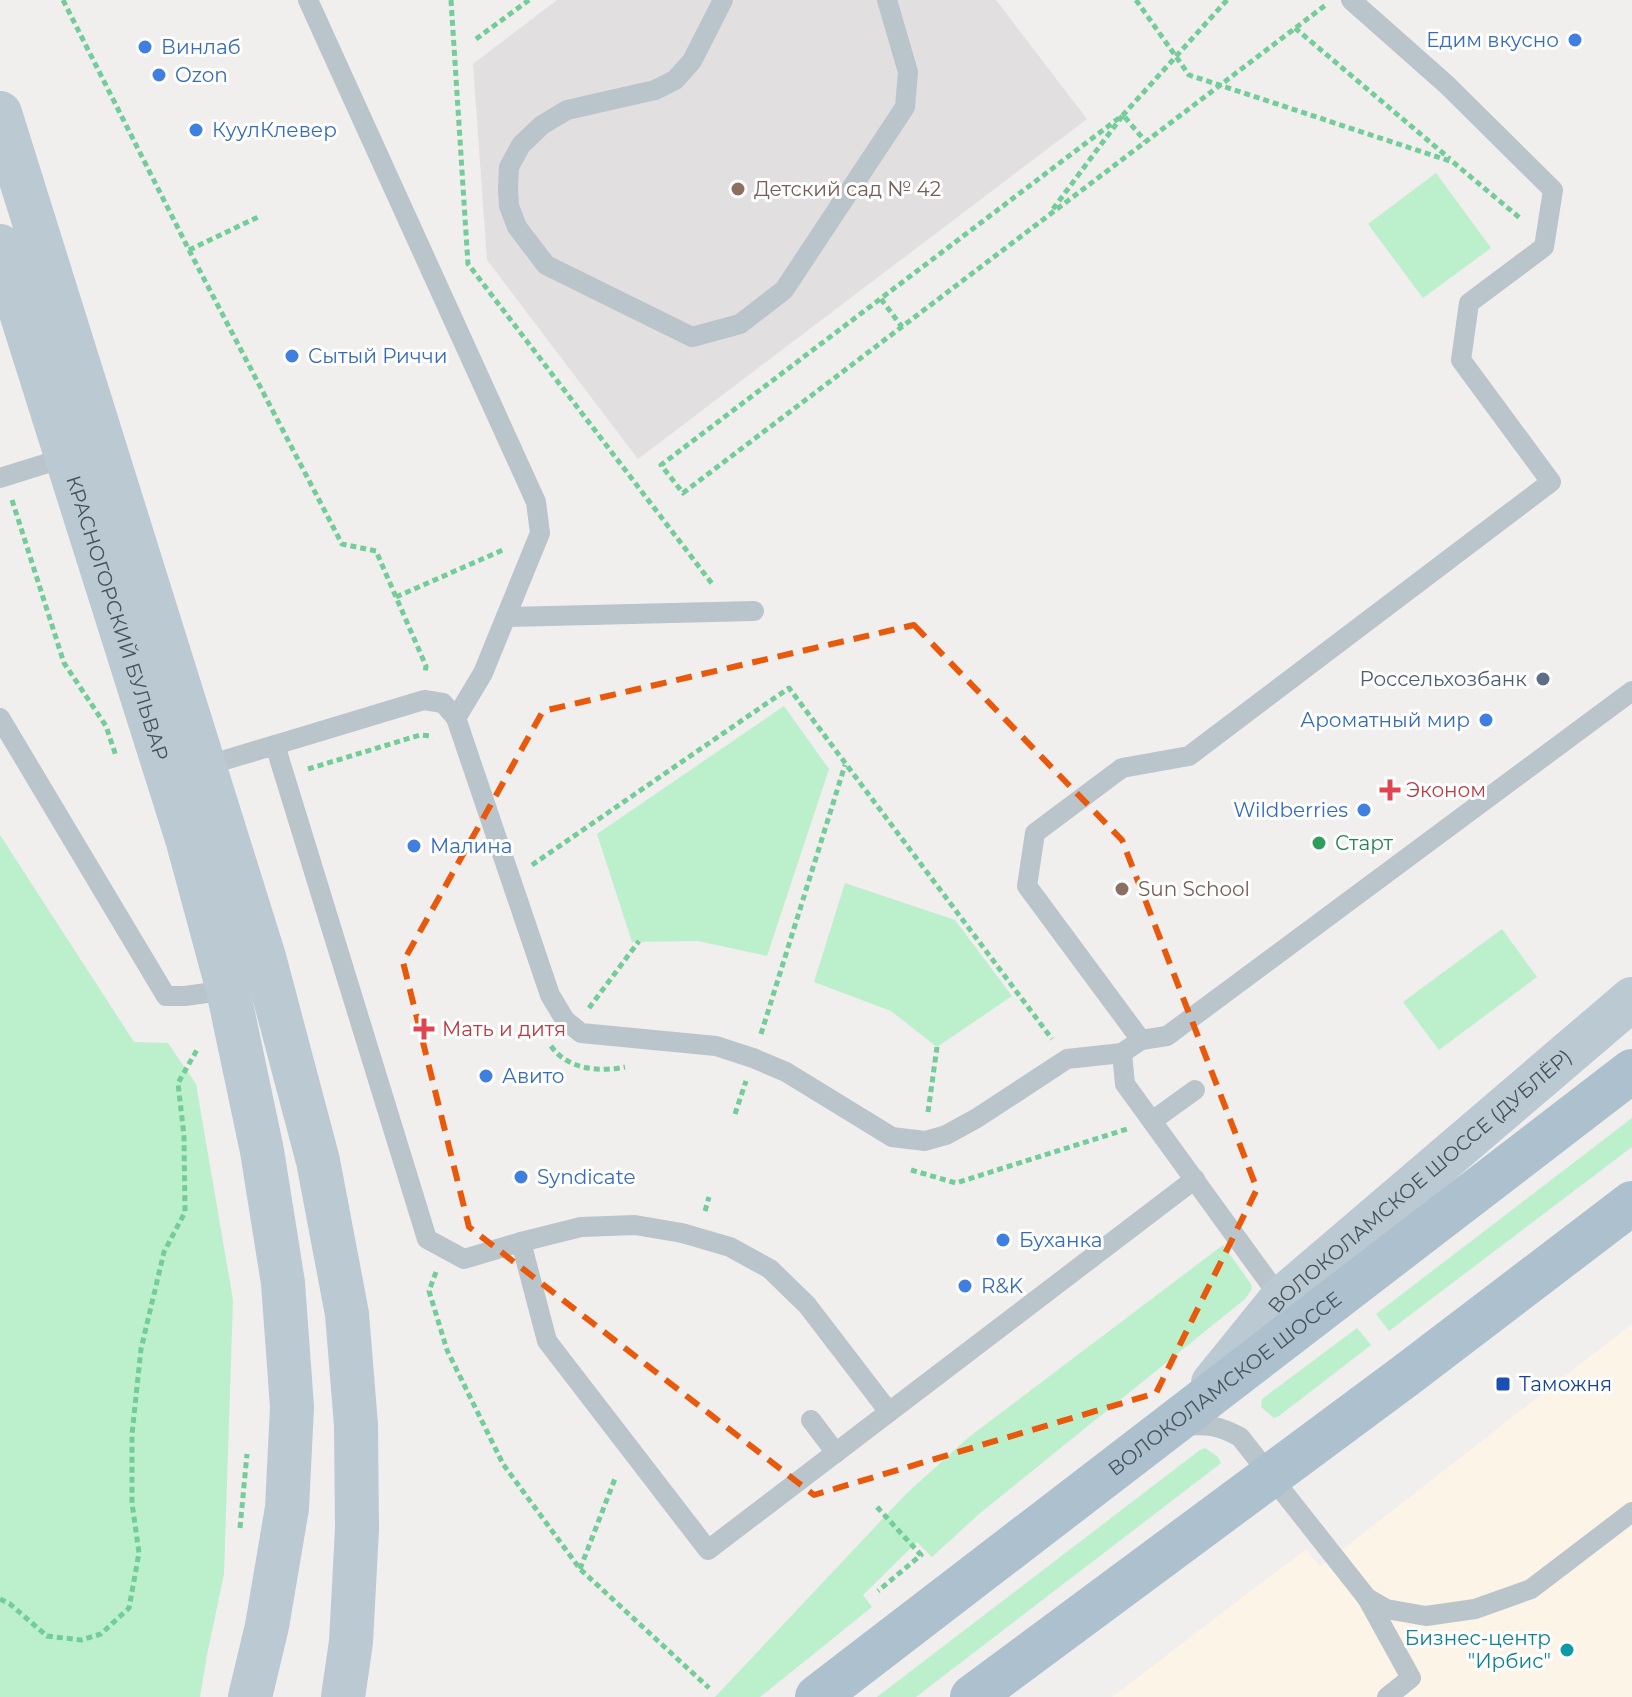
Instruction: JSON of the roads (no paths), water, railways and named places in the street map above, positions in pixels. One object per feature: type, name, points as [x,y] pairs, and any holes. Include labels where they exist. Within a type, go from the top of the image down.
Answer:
[{"type":"main road","name":"КРАСНОГОРСКИЙ БУЛЬВАР","points":[[0,113],[264,957],[318,1161],[347,1314],[356,1425],[357,1529],[351,1642],[343,1697]]},
{"type":"main road","name":"КРАСНОГОРСКИЙ БУЛЬВАР","points":[[0,246],[188,842],[228,990],[262,1151],[283,1283],[292,1407],[287,1508],[267,1626],[250,1697]]},
{"type":"main road","name":"ВОЛОКОЛАМСКОЕ ШОССЕ (ДУБЛЁР)","points":[[1180,1419],[1281,1299],[1632,999]]},
{"type":"main road","name":"ВОЛОКОЛАМСКОЕ ШОССЕ","points":[[817,1697],[1632,1071]]},
{"type":"main road","points":[[972,1697],[1405,1376],[1632,1203]]},
{"type":"lane","points":[[308,0],[536,502],[540,533],[483,673],[456,718]]},
{"type":"lane","points":[[723,0],[692,61],[675,80],[655,90],[567,110],[542,125],[521,145],[509,167],[509,206],[517,227],[546,265],[692,337],[740,324],[784,290],[905,107],[908,72],[887,0]]},
{"type":"lane","points":[[1141,1040],[1027,886],[1035,833],[1122,768],[1189,756],[1551,482],[1461,360],[1469,303],[1544,247],[1553,190],[1447,85],[1351,0]]},
{"type":"lane","points":[[2,477],[67,457]]},
{"type":"lane","points":[[506,617],[744,611]]},
{"type":"lane","points":[[200,750],[275,745],[424,700],[443,703],[456,718],[550,995],[565,1020],[581,1033],[716,1046],[753,1058],[786,1072],[892,1137],[925,1141],[946,1135],[977,1118],[1067,1059],[1122,1053],[1141,1040],[1167,1036],[1632,691]]},
{"type":"lane","points":[[0,718],[166,996],[228,990]]},
{"type":"lane","points":[[275,745],[427,1239],[464,1259],[581,1227],[635,1225],[682,1233],[730,1247],[770,1269],[807,1305],[889,1412]]},
{"type":"lane","points":[[1122,1053],[1125,1084],[1281,1299]]},
{"type":"lane","points":[[1152,1121],[1195,1090]]},
{"type":"lane","points":[[521,1242],[547,1341],[708,1550],[1195,1179]]},
{"type":"lane","points":[[1180,1419],[1197,1425],[1221,1427],[1240,1437],[1367,1598],[1411,1678],[1387,1697]]},
{"type":"lane","points":[[811,1420],[836,1453]]},
{"type":"lane","points":[[1367,1598],[1386,1609],[1426,1616],[1475,1609],[1531,1589],[1632,1512]]},
{"type":"place","name":"Едим вкусно","points":[[1575,40]]},
{"type":"place","name":"Винлаб","points":[[145,47]]},
{"type":"place","name":"Ozon","points":[[159,75]]},
{"type":"place","name":"КуулКлевер","points":[[196,130]]},
{"type":"place","name":"Детский сад № 42","points":[[738,189]]},
{"type":"place","name":"Сытый Риччи","points":[[292,356]]},
{"type":"place","name":"Россельхозбанк","points":[[1543,679]]},
{"type":"place","name":"Ароматный мир","points":[[1486,720]]},
{"type":"place","name":"Эконом","points":[[1390,790]]},
{"type":"place","name":"Wildberries","points":[[1364,810]]},
{"type":"place","name":"Старт","points":[[1319,843]]},
{"type":"place","name":"Малина","points":[[414,846]]},
{"type":"place","name":"Sun School","points":[[1122,889]]},
{"type":"place","name":"Мать и дитя","points":[[424,1029]]},
{"type":"place","name":"Авито","points":[[486,1076]]},
{"type":"place","name":"Syndicate","points":[[521,1177]]},
{"type":"place","name":"Буханка","points":[[1003,1240]]},
{"type":"place","name":"R&K","points":[[965,1286]]},
{"type":"place","name":"Таможня","points":[[1503,1384]]},
{"type":"place","name":"Бизнес-центр \"Ирбис\"","points":[[1567,1650]]}]
